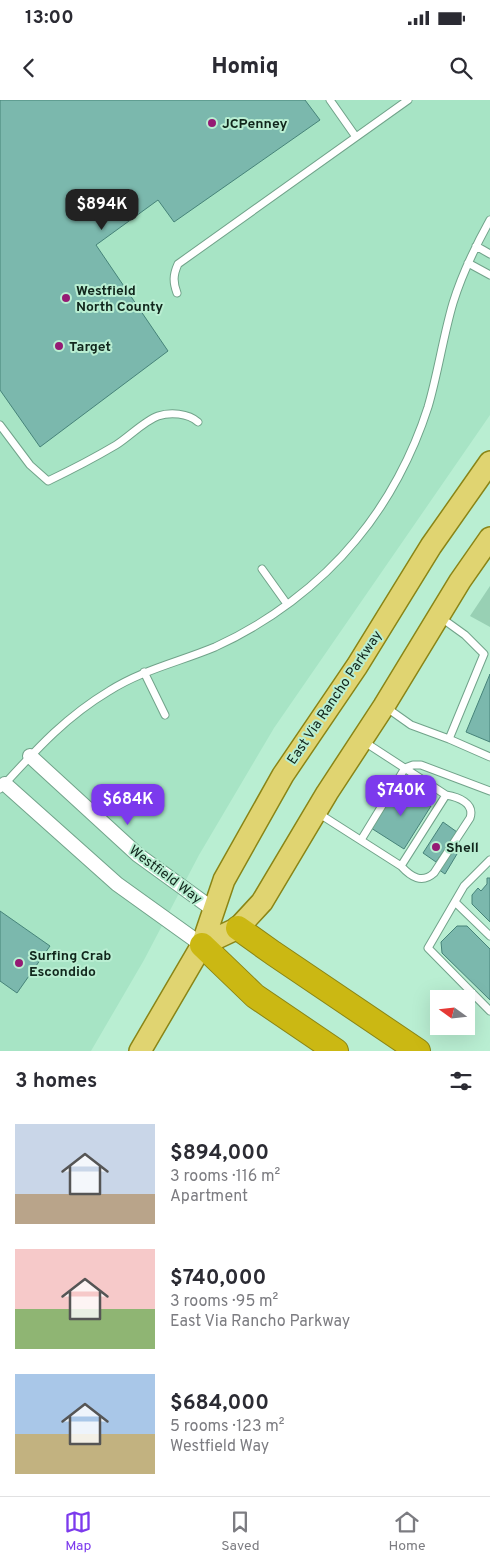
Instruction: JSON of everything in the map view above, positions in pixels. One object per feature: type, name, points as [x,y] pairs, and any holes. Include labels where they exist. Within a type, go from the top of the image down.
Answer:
[{"type":"highway","points":[[238,928],[273,954],[418,1051]]},
{"type":"highway","points":[[202,945],[255,996],[336,1051]]},
{"type":"main road","name":"East Via Rancho Parkway","points":[[140,1051],[202,945],[224,880],[283,775],[357,666],[432,546],[490,462]]},
{"type":"main road","points":[[202,945],[238,928],[262,902],[316,811],[384,706],[460,581],[490,538]]},
{"type":"main road","name":"Westfield Way","points":[[214,910],[238,928]]},
{"type":"street","name":"Westfield Way","points":[[30,756],[138,855],[214,910]]},
{"type":"street","points":[[2,786],[117,884],[202,945]]},
{"type":"lane","points":[[330,100],[356,137]]},
{"type":"lane","points":[[177,293],[174,274],[178,264],[408,100]]},
{"type":"lane","points":[[2,786],[44,741],[87,705],[109,690],[144,672],[193,655],[234,637],[287,604],[313,584],[356,540],[381,505],[404,464],[427,409],[453,303],[468,263],[490,220]]},
{"type":"lane","points":[[476,246],[490,254]]},
{"type":"lane","points":[[468,263],[490,275]]},
{"type":"lane","points":[[0,425],[30,465],[48,481],[117,444],[156,417],[176,414],[190,416],[198,422]]},
{"type":"lane","points":[[262,569],[287,604]]},
{"type":"lane","points":[[439,617],[465,635],[487,656],[449,739]]},
{"type":"lane","points":[[144,672],[165,715]]},
{"type":"lane","points":[[384,706],[411,725],[490,757]]},
{"type":"lane","points":[[316,811],[401,866],[409,875],[416,878],[429,878],[434,874],[470,818],[471,811],[460,798],[446,795],[361,740]]},
{"type":"lane","points":[[361,840],[405,768],[421,765],[490,791]]},
{"type":"lane","points":[[401,866],[446,795]]},
{"type":"lane","points":[[490,860],[464,886],[428,948],[490,1011]]},
{"type":"lane","points":[[455,902],[490,936]]},
{"type":"shaded area","name":"Westfield North County","points":[[0,100],[490,100],[490,415],[274,728],[199,855],[144,960],[91,1051],[0,1051]]},
{"type":"shaded area","points":[[490,586],[490,627],[470,616]]},
{"type":"building","name":"Westfield North County","points":[[0,100],[305,100],[320,120],[174,222],[158,200],[96,245],[168,351],[40,447],[0,390]]},
{"type":"building","points":[[490,674],[490,742],[466,732]]},
{"type":"building","points":[[398,786],[431,806],[404,849],[371,828]]},
{"type":"building","name":"Shell","points":[[443,822],[457,832],[436,862],[423,853]]},
{"type":"building","points":[[450,842],[460,849],[445,874],[435,867]]},
{"type":"building","points":[[487,878],[490,878],[490,922],[472,904],[472,895],[478,888],[481,891],[487,884]]},
{"type":"building","name":"Surfing Crab Escondido","points":[[0,911],[50,946],[17,993],[0,981]]},
{"type":"building","points":[[457,926],[467,926],[490,949],[490,1000],[442,953],[441,942]]},
{"type":"place","name":"JCPenney","points":[[212,123]]},
{"type":"place","name":"Westfield North County","points":[[66,298]]},
{"type":"place","name":"Target","points":[[59,346]]},
{"type":"place","name":"Shell","points":[[436,847]]},
{"type":"place","name":"Surfing Crab Escondido","points":[[19,963]]}]
